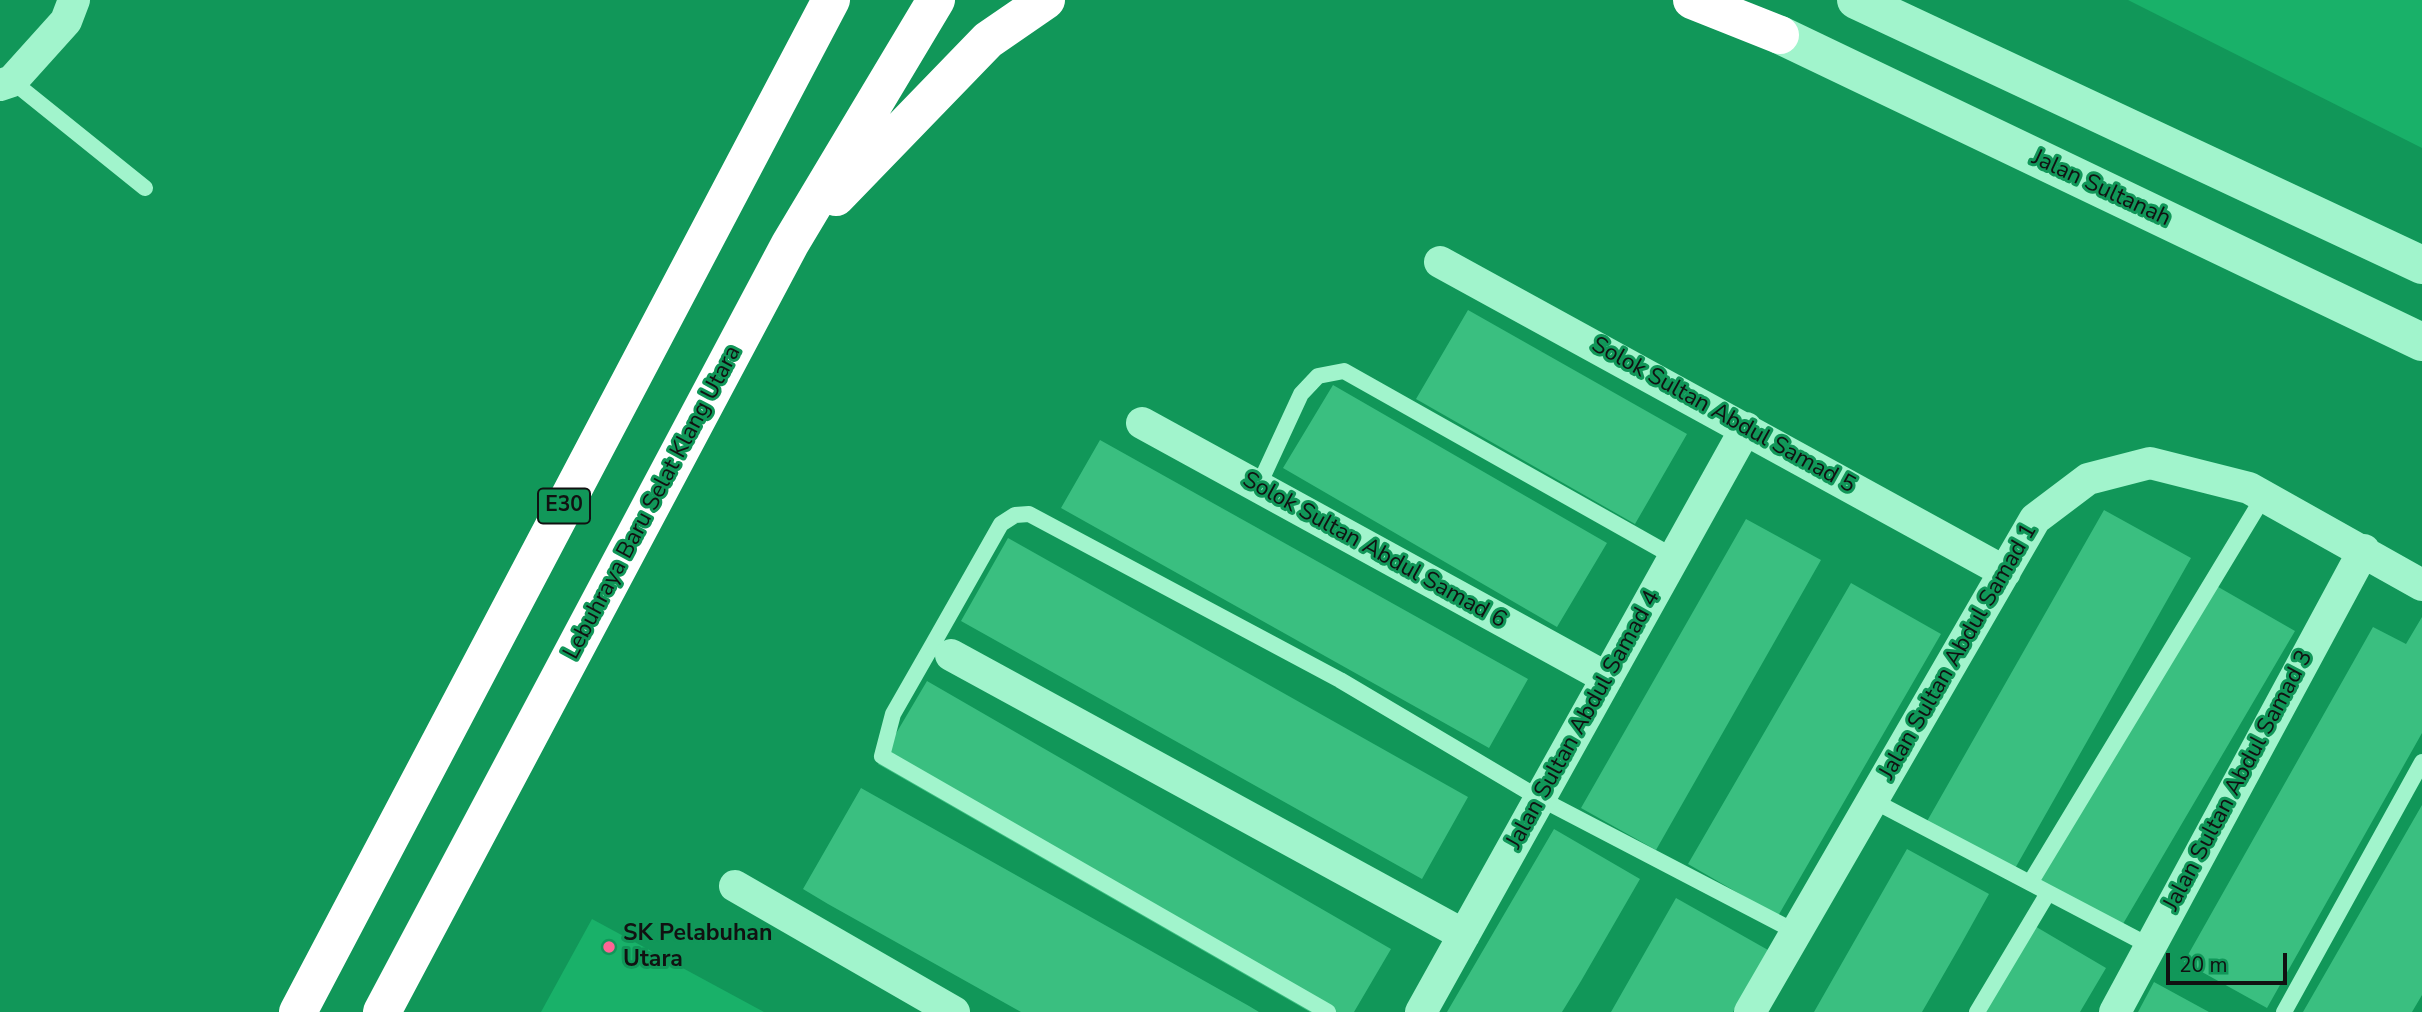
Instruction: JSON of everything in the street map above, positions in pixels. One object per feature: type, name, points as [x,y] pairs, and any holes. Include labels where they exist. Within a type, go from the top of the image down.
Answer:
[{"type":"highway","name":"E30","points":[[298,1012],[831,0]]},
{"type":"highway","name":"Lebuhraya Baru Selat Klang Utara","points":[[382,1012],[790,244],[936,0]]},
{"type":"highway","points":[[790,244],[988,40],[1046,0]]},
{"type":"highway","points":[[1692,0],[1780,35]]},
{"type":"street","points":[[6,83],[66,21],[74,0]]},
{"type":"street","points":[[1856,0],[2422,265]]},
{"type":"street","name":"Jalan Sultanah","points":[[1780,35],[2422,341]]},
{"type":"street","name":"Solok Sultan Abdul Samad 5","points":[[1440,262],[2005,572]]},
{"type":"street","name":"Solok Sultan Abdul Samad 6","points":[[1142,424],[1607,678]]},
{"type":"street","name":"Jalan Sultan Abdul Samad 4","points":[[1421,1012],[1746,428]]},
{"type":"street","name":"Jalan Sultan Abdul Samad 1","points":[[1750,1012],[2035,519],[2088,479],[2150,463],[2249,488],[2364,550],[2422,585]]},
{"type":"street","name":"Jalan Sultan Abdul Samad 3","points":[[2115,1012],[2364,550]]},
{"type":"street","points":[[942,649],[1464,935]]},
{"type":"street","points":[[735,886],[954,1012]]},
{"type":"lane","points":[[6,83],[145,188]]},
{"type":"lane","points":[[1258,487],[1301,394],[1318,376],[1344,371],[1676,558]]},
{"type":"lane","points":[[2030,883],[2264,496]]},
{"type":"lane","points":[[1328,1012],[882,756],[892,714],[942,649],[1001,524],[1015,514],[1029,514],[1340,680],[1539,798],[1796,932]]},
{"type":"lane","points":[[2284,1012],[2422,762]]},
{"type":"lane","points":[[1872,800],[2150,946]]},
{"type":"lane","points":[[1977,1012],[2048,893]]},
{"type":"green space","points":[[2128,0],[2422,0],[2422,148]]},
{"type":"green space","points":[[592,919],[764,1012],[541,1012]]},
{"type":"building","points":[[1468,310],[1687,434],[1635,524],[1416,399]]},
{"type":"building","points":[[1333,385],[1607,543],[1557,627],[1283,468]]},
{"type":"building","points":[[1100,440],[1528,679],[1489,748],[1061,508]]},
{"type":"building","points":[[2104,510],[2191,558],[2013,872],[1926,823]]},
{"type":"building","points":[[1746,519],[1821,560],[1656,850],[1581,808]]},
{"type":"building","points":[[1008,538],[1468,797],[1422,879],[961,621]]},
{"type":"building","points":[[1851,583],[1941,634],[1778,916],[1688,864]]},
{"type":"building","points":[[2213,584],[2295,631],[2120,929],[2038,882]]},
{"type":"building","points":[[2422,617],[2422,733],[2267,1008],[2184,962],[2373,627],[2406,644]]},
{"type":"building","points":[[927,681],[1391,949],[1354,1012],[1310,1012],[878,764]]},
{"type":"building","points":[[861,788],[1259,1012],[1021,1012],[828,904],[803,889]]},
{"type":"building","points":[[2422,805],[2422,995],[2412,1012],[2303,1012]]},
{"type":"building","points":[[1554,829],[1640,879],[1581,981],[1562,1012],[1447,1012]]},
{"type":"building","points":[[1907,849],[1989,894],[1960,946],[1922,1012],[1814,1012]]},
{"type":"building","points":[[1676,898],[1768,950],[1733,1012],[1611,1012]]},
{"type":"building","points":[[2033,925],[2106,968],[2080,1012],[1982,1012]]},
{"type":"building","points":[[2154,982],[2209,1012],[2138,1012]]},
{"type":"place","name":"SK Pelabuhan Utara","points":[[609,947]]}]
